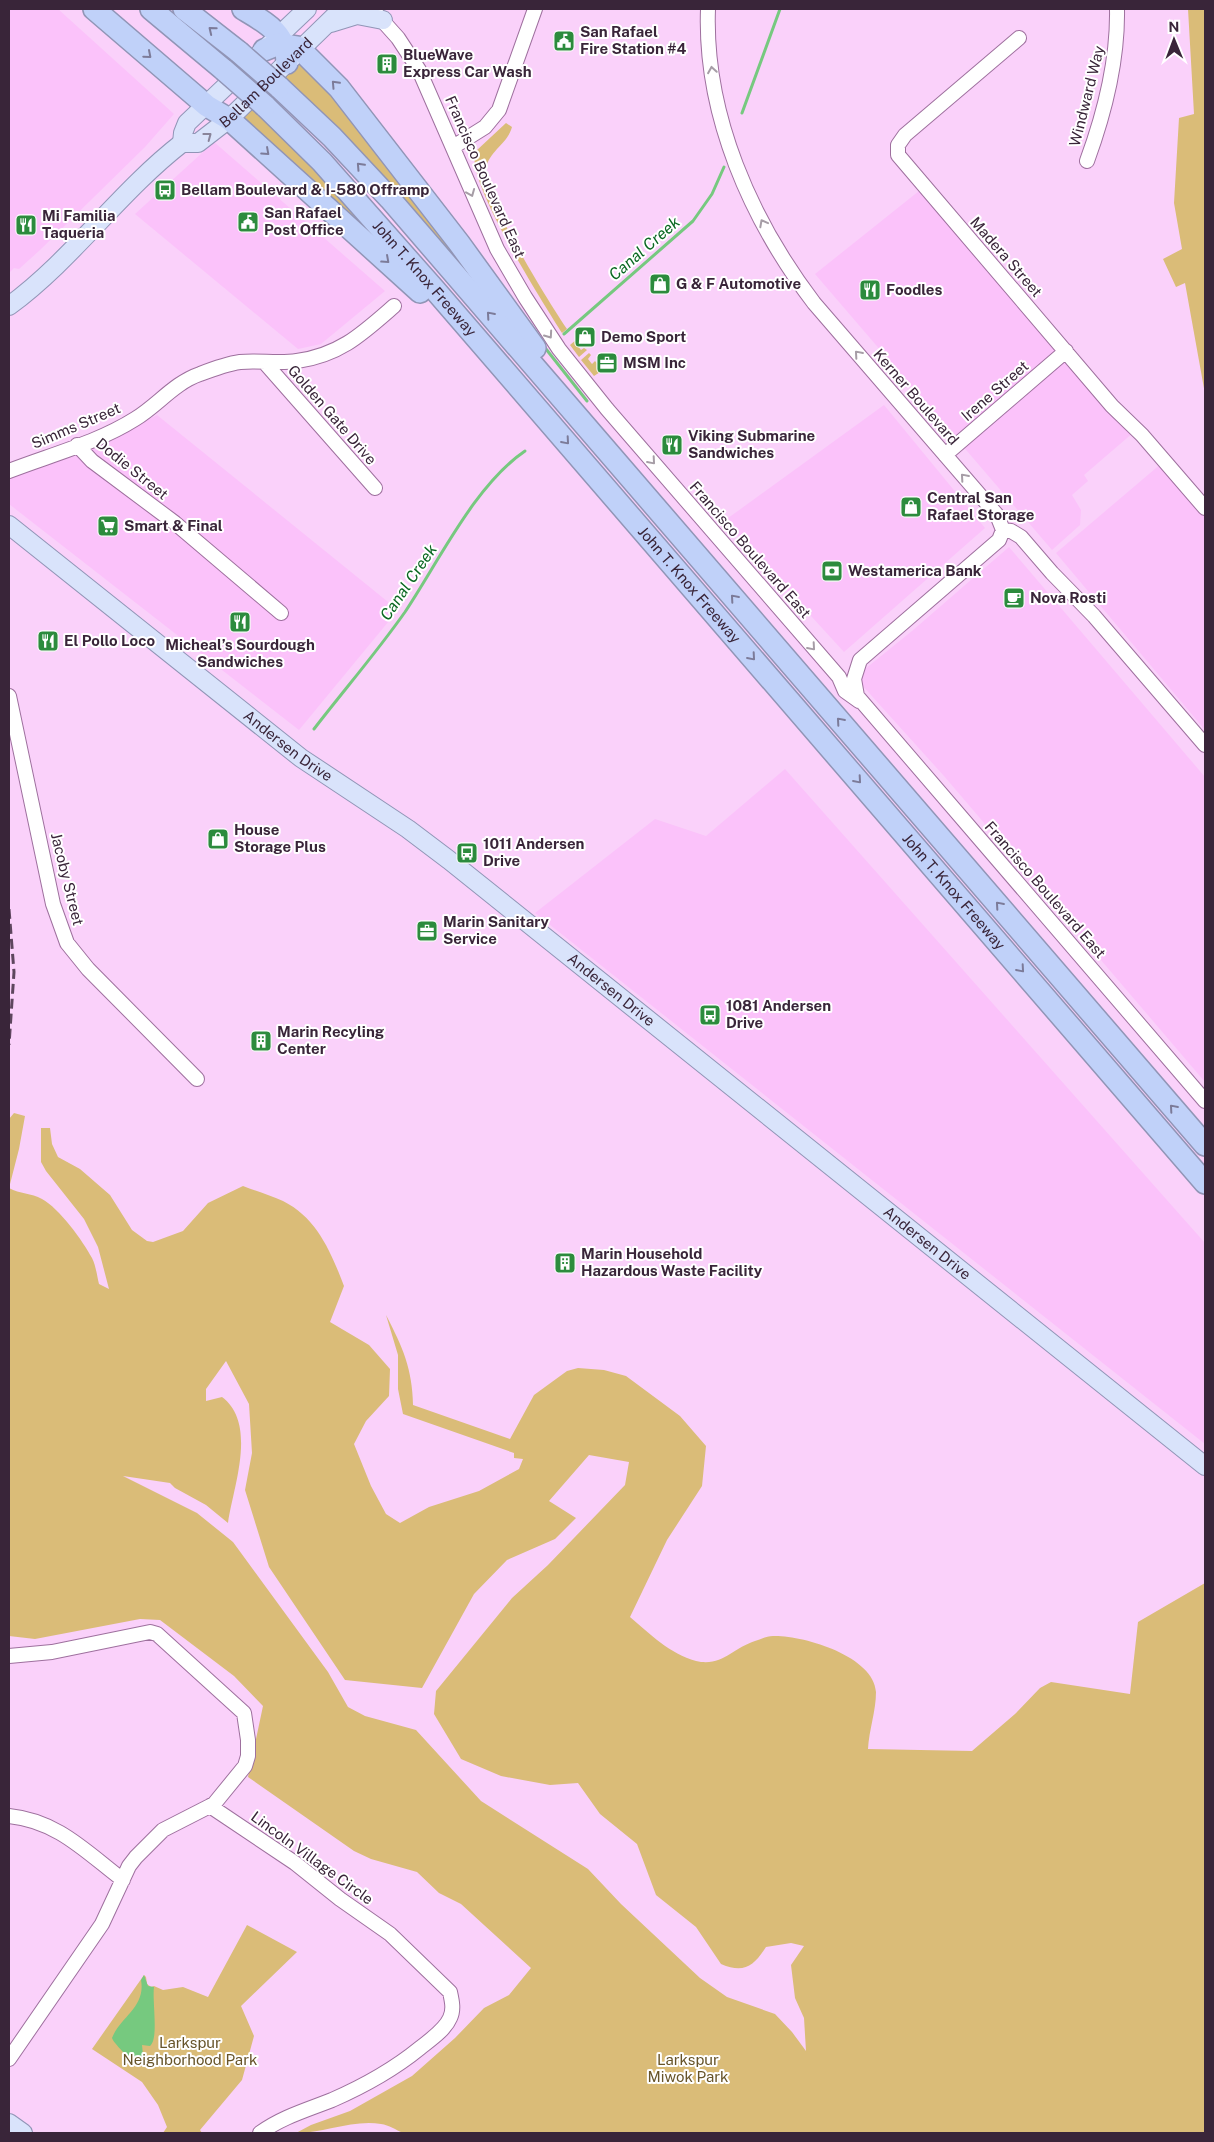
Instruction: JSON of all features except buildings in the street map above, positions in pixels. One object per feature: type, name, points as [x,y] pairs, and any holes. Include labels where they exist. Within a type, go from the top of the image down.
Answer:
[{"type":"highway","points":[[94,9],[105,16],[207,106],[230,119],[406,278],[534,404]]},
{"type":"highway","name":"John T. Knox Freeway","points":[[151,9],[265,106],[307,146],[350,193],[1205,1183]]},
{"type":"highway","points":[[184,9],[239,52],[332,137],[390,199],[613,458]]},
{"type":"highway","points":[[242,9],[263,21],[288,47],[345,95],[459,243],[613,458]]},
{"type":"highway","points":[[264,50],[275,45],[288,47]]},
{"type":"highway","name":"John T. Knox Freeway","points":[[613,458],[1205,1145]]},
{"type":"main road","name":"Bellam Boulevard","points":[[288,47],[326,25],[342,9]]},
{"type":"main road","name":"Bellam Boulevard","points":[[9,306],[53,270],[147,173],[182,143],[198,143],[230,119],[288,47],[303,11]]},
{"type":"main road","points":[[326,25],[357,15],[378,15]]},
{"type":"main road","name":"Bellam Boulevard","points":[[182,143],[183,133],[187,124],[264,50]]},
{"type":"main road","name":"Andersen Drive","points":[[9,524],[301,758],[408,829],[449,860],[1205,1466]]},
{"type":"main road","points":[[9,2123],[23,2133]]},
{"type":"street","points":[[453,148],[485,127],[499,110],[535,9]]},
{"type":"street","name":"Kerner Boulevard","points":[[708,9],[710,60],[721,117],[740,176],[765,229],[785,263],[814,303],[997,515],[1003,530]]},
{"type":"street","name":"Windward Way","points":[[1087,161],[1098,133],[1114,64],[1117,9]]},
{"type":"street","name":"Francisco Boulevard East","points":[[378,15],[401,42],[419,70],[497,249],[525,298],[559,349],[596,396],[839,677],[845,691],[860,701],[1205,1101]]},
{"type":"street","name":"Madera Street","points":[[1019,38],[902,138],[898,145],[898,155],[1112,406],[1142,435],[1205,508]]},
{"type":"street","name":"Simms Street","points":[[9,470],[78,445],[136,418],[172,389],[198,374],[242,362],[265,363],[310,358],[353,342],[394,306]]},
{"type":"street","name":"Irene Street","points":[[946,456],[1066,351]]},
{"type":"street","name":"Golden Gate Drive","points":[[265,363],[375,488]]},
{"type":"street","name":"Dodie Street","points":[[78,445],[92,461],[175,523],[281,613]]},
{"type":"street","points":[[839,677],[850,664],[860,660],[999,540],[1003,530],[1010,531],[1021,537],[1052,573],[1094,616],[1205,745]]},
{"type":"street","name":"Francisco Boulevard East","points":[[860,660],[854,679],[860,701]]},
{"type":"street","name":"Jacoby Street","points":[[9,696],[55,911],[68,943],[88,969],[197,1079]]},
{"type":"street","points":[[9,1656],[52,1652],[150,1632],[158,1634],[244,1713],[248,1740],[248,1756],[245,1766],[214,1804],[164,1830],[136,1857],[123,1880],[109,1913],[93,1939],[9,2059]]},
{"type":"street","name":"Lincoln Village Circle","points":[[210,1806],[295,1863],[340,1899],[390,1934],[450,1992],[453,2005],[450,2018],[443,2028],[424,2045],[384,2074],[331,2100],[285,2118],[260,2133]]},
{"type":"street","points":[[9,1816],[40,1822],[72,1839],[123,1880]]},
{"type":"shaded area","points":[[9,9],[58,9],[174,114],[145,147],[40,250],[19,269],[14,268],[9,273]]},
{"type":"shaded area","points":[[214,142],[385,291],[321,344],[298,349],[135,214]]},
{"type":"shaded area","points":[[919,191],[1134,432],[1084,475],[1088,481],[1072,495],[1081,510],[1080,525],[1052,550],[815,274]]},
{"type":"shaded area","points":[[884,405],[985,528],[844,652],[724,521]]},
{"type":"shaded area","points":[[157,415],[398,610],[299,730],[9,504],[9,478],[11,475],[76,456]]},
{"type":"shaded area","points":[[1169,457],[1205,498],[1205,730],[1056,553]]},
{"type":"shaded area","points":[[1009,547],[1205,777],[1205,1082],[944,776],[861,684],[865,669]]},
{"type":"shaded area","points":[[785,769],[1205,1243],[1205,1444],[535,913],[655,819],[706,836]]},
{"type":"shaded area","points":[[144,1975],[148,1986],[154,1987],[155,2028],[153,2042],[150,2046],[142,2045],[143,2055],[139,2062],[135,2062],[126,2055],[112,2038],[140,1998],[141,1980]]},
{"type":"green space","points":[[1188,9],[1205,9],[1205,394],[1185,283],[1176,287],[1163,259],[1182,249],[1174,203],[1179,118],[1194,114]]},
{"type":"green space","points":[[301,60],[341,101],[465,260],[459,265],[361,153],[284,77]]},
{"type":"green space","points":[[253,108],[287,138],[385,247],[240,123]]},
{"type":"green space","points":[[506,123],[512,127],[509,135],[490,157],[486,168],[487,181],[494,201],[518,249],[567,329],[562,333],[507,241],[481,186],[475,165],[476,151]]},
{"type":"green space","points":[[577,339],[579,343],[577,345],[581,350],[584,348],[587,350],[579,357],[570,345]]},
{"type":"green space","points":[[589,353],[591,355],[588,359],[592,364],[595,361],[603,370],[594,376],[581,360]]},
{"type":"green space","points":[[14,1113],[25,1116],[9,1188],[9,1119]]},
{"type":"green space","name":"Larkspur Miwok Park","points":[[41,1128],[50,1128],[52,1144],[58,1157],[80,1169],[110,1195],[132,1230],[147,1241],[153,1242],[183,1231],[208,1203],[243,1186],[283,1201],[295,1208],[314,1226],[334,1261],[344,1286],[330,1322],[369,1345],[390,1369],[389,1396],[366,1421],[354,1444],[371,1486],[386,1514],[400,1523],[429,1507],[479,1491],[519,1469],[523,1459],[514,1458],[514,1453],[403,1414],[398,1389],[398,1355],[386,1315],[406,1359],[411,1380],[413,1405],[510,1439],[534,1395],[567,1371],[578,1368],[604,1370],[626,1376],[680,1416],[706,1446],[702,1486],[667,1540],[630,1617],[653,1637],[678,1654],[696,1661],[705,1662],[720,1659],[747,1644],[773,1636],[801,1639],[835,1650],[850,1658],[863,1668],[872,1679],[876,1692],[868,1749],[972,1751],[1015,1714],[1040,1688],[1051,1682],[1130,1694],[1138,1622],[1205,1583],[1205,2133],[403,2133],[387,2125],[361,2123],[296,2133],[311,2125],[350,2111],[412,2076],[455,2038],[484,2008],[509,1995],[531,1968],[461,1904],[439,1893],[417,1872],[371,1859],[354,1851],[248,1777],[263,1706],[234,1676],[160,1620],[140,1619],[35,1639],[9,1636],[9,1188],[38,1197],[49,1203],[56,1210],[70,1225],[88,1251],[94,1264],[99,1284],[109,1289],[98,1247],[84,1219],[41,1162]],"holes":[[[226,1361],[249,1404],[252,1453],[245,1490],[269,1567],[345,1680],[422,1688],[474,1594],[507,1560],[555,1539],[576,1518],[549,1501],[589,1455],[629,1462],[625,1485],[548,1565],[512,1598],[436,1691],[434,1714],[461,1759],[501,1776],[550,1785],[578,1783],[600,1814],[637,1844],[656,1895],[696,1927],[721,1964],[742,1968],[753,1963],[766,1947],[791,1943],[804,1946],[791,1965],[795,1998],[804,2018],[806,2051],[775,2014],[727,1997],[700,1978],[621,1904],[588,1869],[481,1801],[416,1730],[365,1716],[348,1707],[328,1672],[233,1542],[197,1513],[123,1476],[170,1483],[175,1488],[206,1505],[228,1523],[240,1457],[241,1439],[239,1423],[233,1409],[222,1397],[206,1401],[206,1389]]]},
{"type":"green space","name":"Larkspur Neighborhood Park","points":[[247,1925],[297,1952],[241,2006],[254,2036],[242,2080],[200,2130],[202,2133],[163,2133],[167,2127],[158,2105],[142,2082],[92,2049],[144,1975],[147,1984],[151,1987],[154,1986],[163,1990],[183,1987],[208,1997]]},
{"type":"waterway","name":"Canal Creek","points":[[742,113],[780,9]]},
{"type":"waterway","name":"Canal Creek","points":[[564,334],[693,221],[712,194],[724,167]]},
{"type":"waterway","name":"Canal Creek","points":[[546,349],[587,401]]},
{"type":"waterway","name":"Canal Creek","points":[[314,729],[405,612],[474,503],[490,483],[525,451]]},
{"type":"railway","points":[[9,909],[14,972],[9,1045]]},
{"type":"place","name":"San Rafael Fire Station #4","points":[[564,41]]},
{"type":"place","name":"BlueWave Express Car Wash","points":[[387,64]]},
{"type":"place","name":"Bellam Boulevard & I-580 Offramp","points":[[165,190]]},
{"type":"place","name":"San Rafael Post Office","points":[[248,222]]},
{"type":"place","name":"Mi Familia Taqueria","points":[[26,225]]},
{"type":"place","name":"G & F Automotive","points":[[660,284]]},
{"type":"place","name":"Foodles","points":[[870,290]]},
{"type":"place","name":"Demo Sport","points":[[585,337]]},
{"type":"place","name":"MSM Inc","points":[[607,363]]},
{"type":"place","name":"Viking Submarine Sandwiches","points":[[672,445]]},
{"type":"place","name":"Central San Rafael Storage","points":[[911,507]]},
{"type":"place","name":"Smart & Final","points":[[108,526]]},
{"type":"place","name":"Westamerica Bank","points":[[832,571]]},
{"type":"place","name":"Nova Rosti","points":[[1014,598]]},
{"type":"place","name":"Micheal’s Sourdough Sandwiches","points":[[240,622]]},
{"type":"place","name":"El Pollo Loco","points":[[48,641]]},
{"type":"place","name":"House Storage Plus","points":[[218,839]]},
{"type":"place","name":"1011 Andersen Drive","points":[[467,853]]},
{"type":"place","name":"Marin Sanitary Service","points":[[427,931]]},
{"type":"place","name":"1081 Andersen Drive","points":[[710,1015]]},
{"type":"place","name":"Marin Recyling Center","points":[[261,1041]]},
{"type":"place","name":"Marin Household Hazardous Waste Facility","points":[[565,1263]]}]
